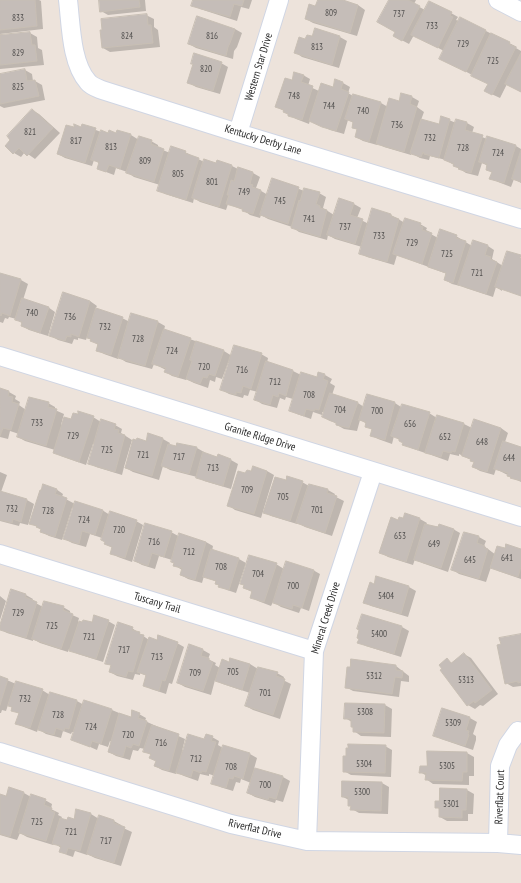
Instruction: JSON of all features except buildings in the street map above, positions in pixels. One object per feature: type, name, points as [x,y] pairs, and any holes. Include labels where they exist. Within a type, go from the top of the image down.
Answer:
[{"type":"street","name":"Kentucky Derby Lane","points":[[68,0],[74,51],[82,74],[89,83],[102,90],[521,219]]},
{"type":"street","name":"Western Star Drive","points":[[238,133],[279,0]]},
{"type":"street","points":[[498,0],[521,12]]},
{"type":"street","name":"Granite Ridge Drive","points":[[0,356],[521,517]]},
{"type":"street","name":"Mineral Creek Drive","points":[[307,841],[314,651],[373,472]]},
{"type":"street","name":"Tuscany Trail","points":[[0,554],[314,651]]},
{"type":"street","name":"Riverflat Court","points":[[498,843],[500,766],[508,745],[518,731]]},
{"type":"street","name":"Riverflat Drive","points":[[0,752],[231,824],[307,841],[498,843],[521,845]]}]
